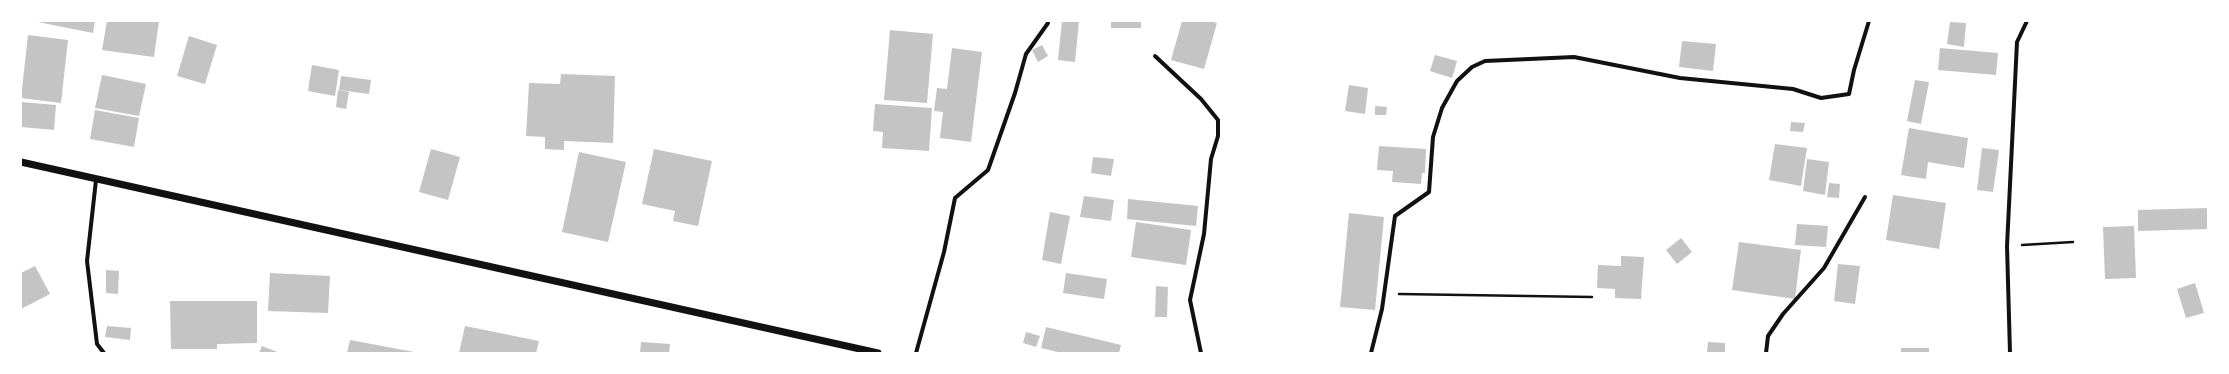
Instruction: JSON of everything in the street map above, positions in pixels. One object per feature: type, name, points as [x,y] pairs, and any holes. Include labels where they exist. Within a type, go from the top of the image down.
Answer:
[{"type":"street","points":[[1371,353],[1385,293],[1394,216],[1429,192],[1433,138],[1442,108],[1457,81],[1472,68],[1485,61],[1574,57],[1680,78],[1793,89],[1822,98],[1849,94],[1854,70],[1869,21]]},
{"type":"street","points":[[2010,353],[2007,246],[2017,42],[2027,21]]},
{"type":"street","points":[[916,353],[944,252],[955,198],[988,170],[1015,93],[1026,54],[1048,23]]},
{"type":"street","points":[[1155,56],[1201,99],[1218,120],[1218,136],[1211,159],[1204,234],[1190,300],[1201,353]]},
{"type":"street","points":[[21,162],[96,180],[878,353]]},
{"type":"street","points":[[96,180],[87,262],[97,344],[104,353]]},
{"type":"street","points":[[1766,353],[1768,336],[1783,314],[1824,268],[1866,197]]},
{"type":"path","points":[[2007,246],[2073,242]]},
{"type":"path","points":[[1385,293],[1592,297]]},
{"type":"building","points":[[33,21],[95,21],[93,33]]},
{"type":"building","points":[[107,21],[159,21],[154,57],[102,50]]},
{"type":"building","points":[[1062,21],[1079,21],[1075,62],[1058,60]]},
{"type":"building","points":[[1111,21],[1141,21],[1141,28],[1111,28]]},
{"type":"building","points":[[1182,21],[1209,21],[1217,23],[1204,69],[1171,60]]},
{"type":"building","points":[[1950,22],[1966,23],[1964,47],[1947,44]]},
{"type":"building","points":[[890,30],[933,34],[927,103],[884,100]]},
{"type":"building","points":[[28,35],[68,40],[61,103],[21,98]]},
{"type":"building","points":[[189,36],[217,45],[205,84],[177,76]]},
{"type":"building","points":[[1682,41],[1716,44],[1713,71],[1679,67]]},
{"type":"building","points":[[1042,45],[1048,56],[1038,62],[1032,50]]},
{"type":"building","points":[[952,48],[982,52],[971,142],[940,138],[943,112],[934,111],[937,88],[947,89]]},
{"type":"building","points":[[1940,48],[1998,53],[1996,75],[1938,70]]},
{"type":"building","points":[[1435,55],[1457,61],[1452,78],[1430,71]]},
{"type":"building","points":[[312,65],[339,70],[335,96],[308,91]]},
{"type":"building","points":[[561,74],[615,76],[613,143],[564,141],[564,150],[545,149],[545,137],[526,136],[529,83],[560,84]]},
{"type":"building","points":[[102,75],[146,84],[139,116],[95,108]]},
{"type":"building","points":[[341,76],[371,80],[369,94],[339,90]]},
{"type":"building","points":[[1915,80],[1929,82],[1921,124],[1907,121]]},
{"type":"building","points":[[1349,85],[1368,88],[1365,114],[1345,111]]},
{"type":"building","points":[[338,90],[349,92],[346,109],[336,107]]},
{"type":"building","points":[[21,102],[56,105],[54,130],[21,127]]},
{"type":"building","points":[[875,104],[932,108],[929,151],[882,148],[883,132],[873,131]]},
{"type":"building","points":[[1375,106],[1387,107],[1386,115],[1375,115]]},
{"type":"building","points":[[95,110],[139,118],[134,147],[90,139]]},
{"type":"building","points":[[1791,122],[1805,123],[1803,132],[1790,131]]},
{"type":"building","points":[[1909,128],[1968,138],[1964,168],[1928,162],[1926,179],[1901,175]]},
{"type":"building","points":[[1775,144],[1807,148],[1801,186],[1769,180]]},
{"type":"building","points":[[1379,146],[1426,149],[1425,173],[1422,173],[1421,184],[1392,182],[1393,171],[1377,170]]},
{"type":"building","points":[[1982,148],[1999,150],[1993,192],[1977,190]]},
{"type":"building","points":[[431,149],[460,157],[448,200],[419,192]]},
{"type":"building","points":[[654,149],[712,161],[698,226],[673,221],[675,211],[642,204]]},
{"type":"building","points":[[579,152],[626,162],[608,242],[562,232]]},
{"type":"building","points":[[1093,157],[1114,159],[1111,176],[1091,173]]},
{"type":"building","points":[[1807,159],[1829,162],[1825,195],[1803,191]]},
{"type":"building","points":[[1829,183],[1840,184],[1839,198],[1827,197]]},
{"type":"building","points":[[1893,195],[1946,203],[1939,249],[1886,240]]},
{"type":"building","points":[[1084,196],[1114,200],[1111,221],[1080,217]]},
{"type":"building","points":[[1128,199],[1198,206],[1196,226],[1127,219]]},
{"type":"building","points":[[2208,208],[2208,229],[2138,231],[2138,210]]},
{"type":"building","points":[[1050,212],[1070,216],[1061,264],[1042,260]]},
{"type":"building","points":[[1349,213],[1384,217],[1375,310],[1340,307]]},
{"type":"building","points":[[1136,222],[1191,230],[1186,265],[1131,257]]},
{"type":"building","points":[[1797,224],[1828,226],[1826,247],[1795,245]]},
{"type":"building","points":[[2134,226],[2136,278],[2105,279],[2103,227]]},
{"type":"building","points":[[1681,238],[1692,252],[1677,264],[1666,250]]},
{"type":"building","points":[[1739,242],[1801,250],[1795,299],[1732,290]]},
{"type":"building","points":[[1621,256],[1644,257],[1641,299],[1615,298],[1615,289],[1597,288],[1598,265],[1621,266]]},
{"type":"building","points":[[1838,264],[1860,266],[1855,304],[1834,301]]},
{"type":"building","points":[[35,266],[50,294],[21,309],[21,273]]},
{"type":"building","points":[[106,270],[119,271],[118,294],[106,293]]},
{"type":"building","points":[[270,273],[330,276],[328,313],[268,311]]},
{"type":"building","points":[[1066,273],[1107,279],[1104,299],[1063,293]]},
{"type":"building","points":[[2195,283],[2204,313],[2186,318],[2177,289]]},
{"type":"building","points":[[1156,286],[1168,287],[1167,317],[1155,317]]},
{"type":"building","points":[[170,301],[257,301],[257,343],[217,344],[217,349],[171,349]]},
{"type":"building","points":[[107,326],[131,328],[130,340],[105,337]]},
{"type":"building","points":[[465,326],[539,341],[536,353],[459,353]]},
{"type":"building","points":[[1046,327],[1121,345],[1119,353],[1062,353],[1041,348]]},
{"type":"building","points":[[1026,332],[1040,336],[1036,347],[1023,343]]},
{"type":"building","points":[[350,340],[414,352],[414,353],[347,353]]},
{"type":"building","points":[[641,342],[670,344],[669,353],[640,353]]},
{"type":"building","points":[[1708,342],[1725,343],[1725,353],[1707,353]]},
{"type":"building","points":[[262,346],[280,353],[259,353]]},
{"type":"building","points":[[1901,348],[1929,348],[1929,353],[1901,353]]}]
